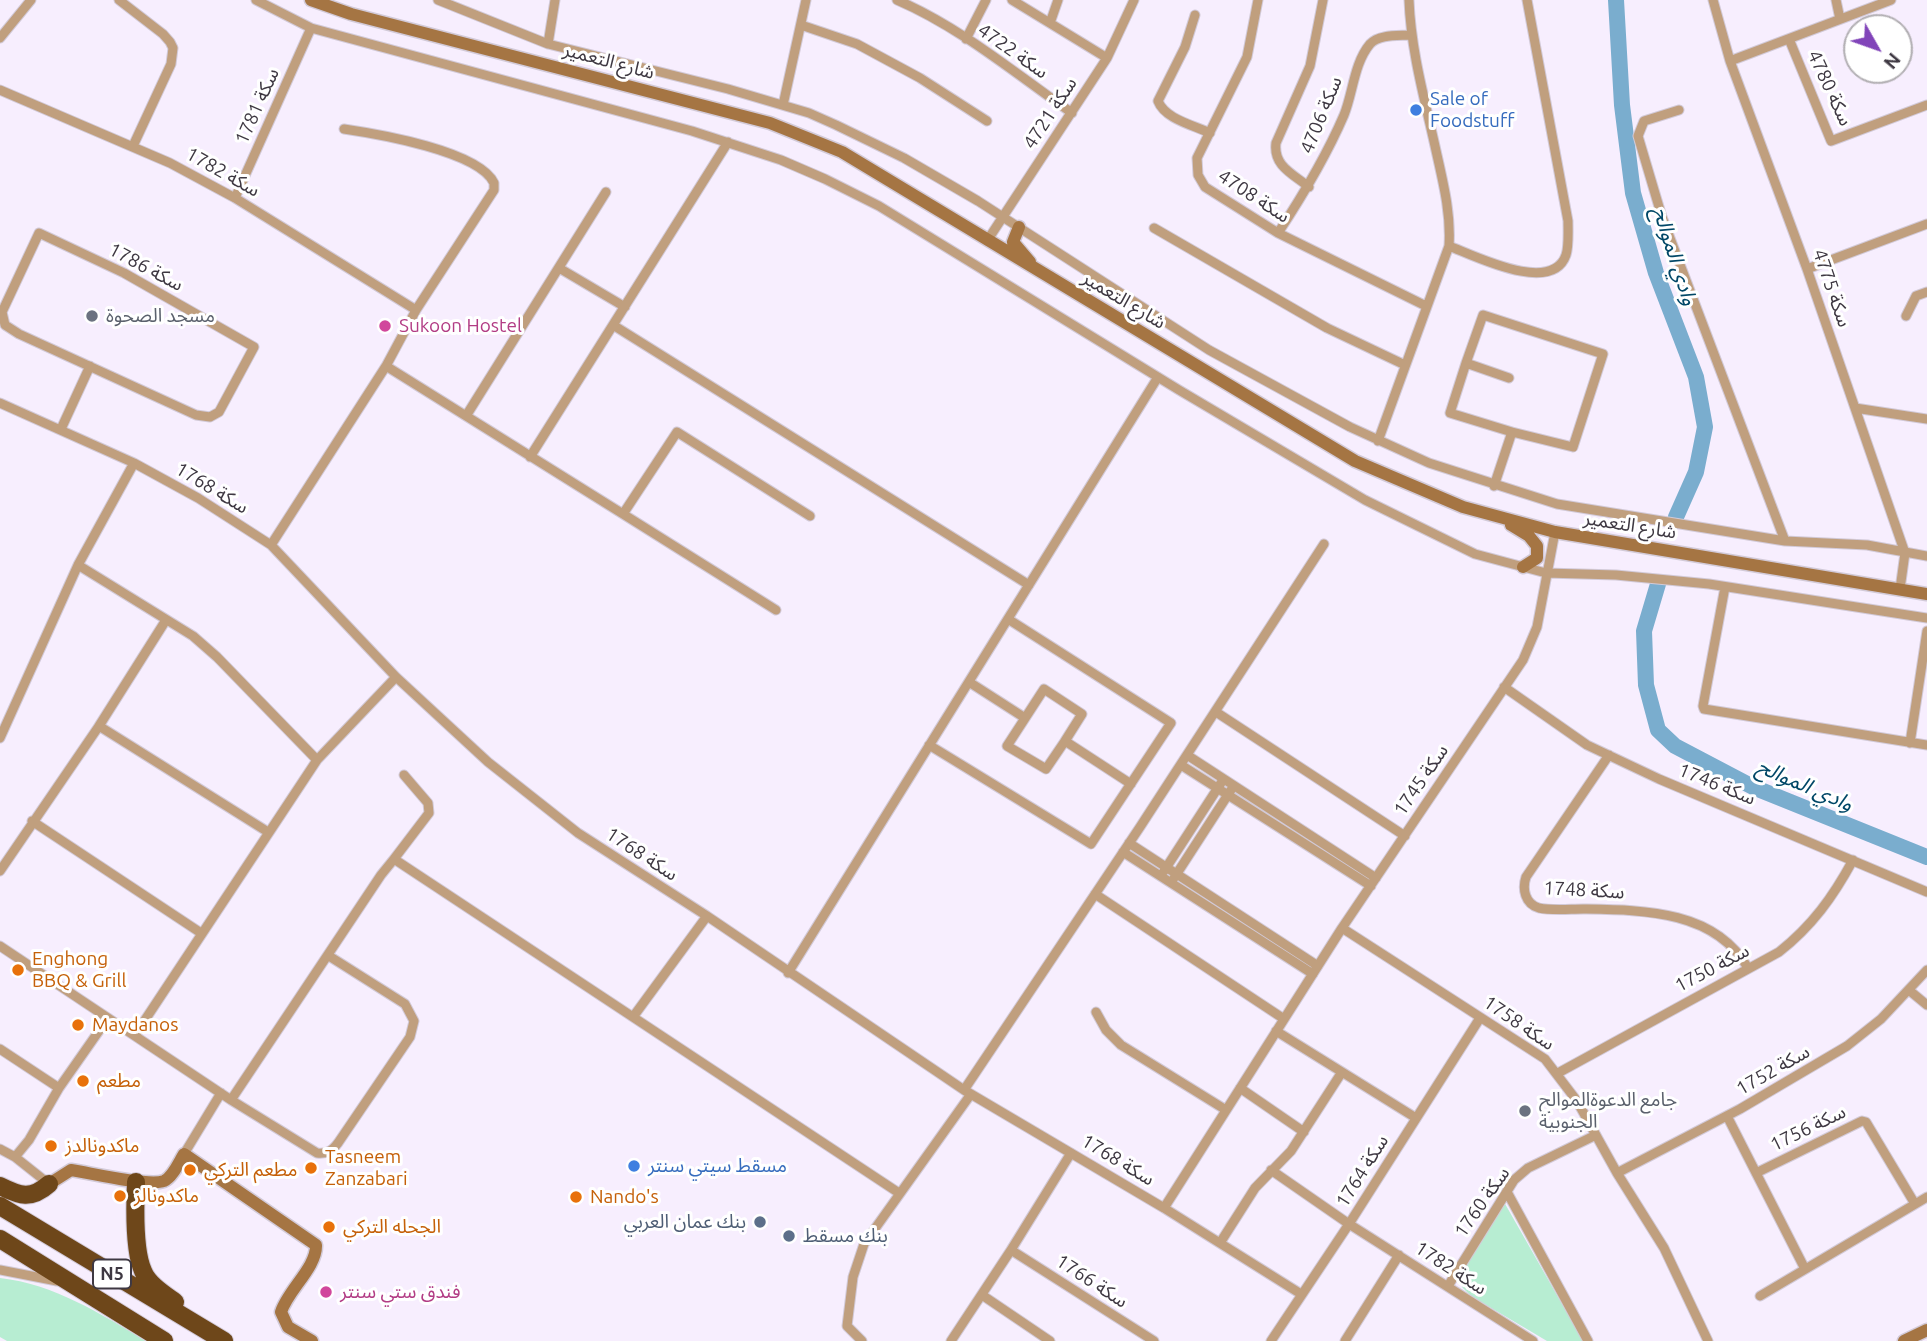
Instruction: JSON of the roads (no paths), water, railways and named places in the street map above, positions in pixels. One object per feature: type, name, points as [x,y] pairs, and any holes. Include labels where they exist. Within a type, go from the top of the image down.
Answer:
[{"type":"highway","points":[[136,1182],[136,1227],[143,1273],[160,1291],[226,1341]]},
{"type":"highway","points":[[0,1186],[27,1195],[39,1193],[49,1184]]},
{"type":"highway","name":"N5","points":[[0,1206],[226,1341]]},
{"type":"highway","name":"N5","points":[[0,1240],[164,1341]]},
{"type":"main road","name":"شارع التعمير","points":[[311,0],[351,14],[770,123],[842,152],[1355,461],[1463,507],[1555,532],[1927,594]]},
{"type":"main road","points":[[1019,228],[1013,242],[1033,268]]},
{"type":"main road","points":[[1499,517],[1529,536],[1537,546],[1537,558],[1523,567]]},
{"type":"main road","points":[[49,1184],[71,1170],[136,1182],[163,1182],[170,1177],[184,1154],[316,1245],[316,1254],[285,1300],[281,1312],[288,1326],[312,1341]]},
{"type":"main road","points":[[1904,1341],[1927,1330]]},
{"type":"street","points":[[0,38],[31,0]]},
{"type":"street","points":[[120,0],[163,34],[173,48],[171,64],[133,146]]},
{"type":"street","points":[[256,0],[312,28],[692,131],[781,160],[879,205],[1158,377],[1366,500],[1475,554],[1546,572],[1616,575],[1725,587],[1927,618]]},
{"type":"street","points":[[438,0],[548,44],[783,105],[836,125],[904,158],[1003,217],[1209,350],[1378,441],[1429,463],[1557,504],[1785,541],[1867,545],[1927,556]]},
{"type":"street","points":[[548,44],[555,0]]},
{"type":"street","points":[[783,105],[806,0]]},
{"type":"street","name":"سكة 4722","points":[[897,0],[920,4],[1072,113]]},
{"type":"street","points":[[966,39],[986,0]]},
{"type":"street","points":[[1012,0],[1107,58]]},
{"type":"street","points":[[1050,23],[1058,0]]},
{"type":"street","name":"سكة 4721","points":[[987,241],[1107,58],[1134,0]]},
{"type":"street","name":"سكة 4708","points":[[1258,0],[1247,57],[1197,158],[1198,174],[1205,187],[1278,233],[1426,306]]},
{"type":"street","points":[[1309,187],[1279,164],[1274,154],[1276,143],[1310,66],[1323,0]]},
{"type":"street","points":[[1378,441],[1449,246],[1446,194],[1410,35],[1409,0]]},
{"type":"street","points":[[1449,246],[1518,271],[1540,274],[1556,268],[1566,255],[1568,221],[1527,0]]},
{"type":"street","name":"سكة 4775","points":[[1713,0],[1730,61],[1807,269],[1905,553],[1900,589]]},
{"type":"street","points":[[1836,0],[1840,19]]},
{"type":"street","points":[[1730,61],[1891,0]]},
{"type":"street","points":[[1195,15],[1185,47],[1158,101],[1170,116],[1210,133]]},
{"type":"street","points":[[800,25],[857,44],[920,78],[987,121]]},
{"type":"street","name":"سكة 1781","points":[[235,198],[312,28]]},
{"type":"street","name":"سكة 4706","points":[[1278,233],[1309,187],[1345,113],[1363,54],[1372,41],[1410,35]]},
{"type":"street","name":"سكة 4780","points":[[1788,39],[1831,141],[1927,105]]},
{"type":"street","name":"سكة 1782","points":[[0,90],[170,163],[235,198],[416,310]]},
{"type":"street","points":[[1679,110],[1644,121],[1638,136],[1662,217],[1785,541]]},
{"type":"street","points":[[271,545],[386,366],[416,310],[494,190],[494,183],[483,168],[444,152],[374,133],[344,129]]},
{"type":"street","points":[[530,457],[728,142]]},
{"type":"street","points":[[466,416],[606,192]]},
{"type":"street","points":[[1807,269],[1927,224]]},
{"type":"street","points":[[1154,228],[1327,328],[1405,365]]},
{"type":"street","name":"سكة 1786","points":[[39,233],[124,273],[254,347],[224,404],[210,417],[196,415],[90,366],[5,325],[2,312],[39,233]]},
{"type":"street","points":[[559,268],[625,307]]},
{"type":"street","points":[[1906,316],[1916,296],[1927,292]]},
{"type":"street","points":[[1483,315],[1604,354],[1573,447],[1512,432],[1450,413],[1483,315]]},
{"type":"street","points":[[613,325],[1029,585]]},
{"type":"street","points":[[1466,363],[1509,378]]},
{"type":"street","points":[[61,429],[90,366]]},
{"type":"street","points":[[386,366],[776,610]]},
{"type":"street","points":[[788,973],[1158,377]]},
{"type":"street","name":"سكة 1768","points":[[0,402],[134,463],[198,498],[271,545],[396,677],[488,762],[578,833],[707,916],[968,1092],[1164,1208],[1301,1294]]},
{"type":"street","points":[[1855,408],[1927,419]]},
{"type":"street","points":[[623,514],[677,432],[810,516]]},
{"type":"street","points":[[1494,486],[1512,432]]},
{"type":"street","points":[[0,738],[78,565],[134,463]]},
{"type":"street","name":"سكة 1745","points":[[1164,1208],[1342,928],[1529,648],[1539,614],[1555,532]]},
{"type":"street","points":[[862,1341],[847,1325],[853,1277],[864,1244],[968,1092],[1324,544]]},
{"type":"street","points":[[78,565],[193,636],[217,657],[317,760]]},
{"type":"street","points":[[1725,587],[1704,709],[1927,746]]},
{"type":"street","points":[[0,872],[32,821],[99,726],[166,620]]},
{"type":"street","points":[[929,746],[1091,844],[1171,723],[1008,620]]},
{"type":"street","points":[[1910,743],[1927,631]]},
{"type":"street","points":[[135,1035],[317,760],[396,677]]},
{"type":"street","points":[[969,682],[1025,718]]},
{"type":"street","name":"سكة 1746","points":[[1504,687],[1587,745],[1659,779],[1927,892]]},
{"type":"street","points":[[1044,689],[1082,714],[1065,741],[1046,769],[1007,746],[1044,689]]},
{"type":"street","points":[[1216,712],[1405,836]]},
{"type":"street","points":[[99,726],[268,832]]},
{"type":"street","points":[[1065,741],[1131,784]]},
{"type":"street","points":[[1187,755],[1373,882]]},
{"type":"street","name":"سكة 1748","points":[[1609,755],[1526,877],[1524,884],[1527,898],[1540,908],[1627,909],[1684,918],[1721,935],[1734,946],[1748,968]]},
{"type":"street","points":[[1181,765],[1373,882]]},
{"type":"street","points":[[231,1100],[381,875],[429,813],[428,803],[404,775]]},
{"type":"street","points":[[1163,872],[1224,779]]},
{"type":"street","points":[[1173,878],[1234,785]]},
{"type":"street","points":[[32,821],[201,933]]},
{"type":"street","points":[[1126,848],[1315,970]]},
{"type":"street","points":[[394,859],[899,1193]]},
{"type":"street","name":"سكة 1750","points":[[1558,1073],[1779,952],[1810,925],[1834,895],[1853,860]]},
{"type":"street","points":[[1095,894],[1284,1019]]},
{"type":"street","points":[[633,1017],[707,916]]},
{"type":"street","name":"سكة 1758","points":[[1342,928],[1545,1059],[1558,1073],[1664,1248],[1709,1341]]},
{"type":"street","points":[[0,946],[231,1100],[317,1153],[334,1148],[410,1037],[414,1021],[405,1004],[329,956]]},
{"type":"street","name":"سكة 1752","points":[[1617,1173],[1727,1116],[1847,1046],[1881,1019],[1927,970]]},
{"type":"street","points":[[1910,991],[1927,1005]]},
{"type":"street","points":[[1096,1012],[1105,1030],[1121,1045],[1226,1110]]},
{"type":"street","points":[[15,1157],[29,1140],[59,1088],[108,1018]]},
{"type":"street","name":"سكة 1764","points":[[1271,1341],[1480,1018]]},
{"type":"street","points":[[1276,1031],[1416,1118]]},
{"type":"street","points":[[0,1049],[59,1088]]},
{"type":"street","points":[[1220,1243],[1255,1188],[1292,1151],[1342,1072]]},
{"type":"street","points":[[1240,1088],[1304,1132]]},
{"type":"street","points":[[184,1154],[221,1093]]},
{"type":"street","name":"سكة 1756","points":[[1727,1116],[1805,1269]]},
{"type":"street","name":"سكة 1756","points":[[1756,1173],[1862,1121],[1866,1122],[1915,1204]]},
{"type":"street","name":"سكة 1760","points":[[1448,1286],[1514,1180],[1528,1168],[1597,1135]]},
{"type":"street","points":[[0,1149],[15,1157],[49,1184]]},
{"type":"street","points":[[951,1341],[1071,1153]]},
{"type":"street","name":"سكة 1782","points":[[1271,1170],[1528,1340]]},
{"type":"street","points":[[1507,1192],[1588,1341]]},
{"type":"street","points":[[1760,1296],[1927,1198]]},
{"type":"street","name":"سكة 1766","points":[[1011,1250],[1154,1341]]},
{"type":"street","points":[[1345,1341],[1399,1255]]},
{"type":"street","points":[[0,1270],[73,1284]]},
{"type":"street","points":[[982,1295],[1049,1341]]},
{"type":"waterway","name":"وادي الموالح","points":[[1616,0],[1622,105],[1633,193],[1656,273],[1696,377],[1705,427],[1696,472],[1676,517]]},
{"type":"waterway","name":"وادي الموالح","points":[[1658,584],[1644,631],[1646,685],[1658,730],[1675,746],[1753,787],[1927,857]]},
{"type":"place","name":"Sale of Foodstuff","points":[[1416,110]]},
{"type":"place","name":"مسجد الصحوة","points":[[92,316]]},
{"type":"place","name":"Sukoon Hostel","points":[[385,326]]},
{"type":"place","name":"Enghong BBQ & Grill","points":[[18,970]]},
{"type":"place","name":"Maydanos","points":[[78,1025]]},
{"type":"place","name":"مطعم","points":[[83,1081]]},
{"type":"place","name":"جامع الدعوةالموالح الجنوبية","points":[[1525,1111]]},
{"type":"place","name":"ماكدونالدز","points":[[51,1146]]},
{"type":"place","name":"مسقط سيتي سنتر","points":[[634,1166]]},
{"type":"place","name":"Tasneem Zanzabari","points":[[311,1168]]},
{"type":"place","name":"مطعم التركي","points":[[190,1170]]},
{"type":"place","name":"ماكدونالز","points":[[120,1196]]},
{"type":"place","name":"Nando's","points":[[576,1197]]},
{"type":"place","name":"بنك عمان العربي","points":[[760,1222]]},
{"type":"place","name":"الجحله التركي","points":[[329,1227]]},
{"type":"place","name":"بنك مسقط","points":[[789,1236]]},
{"type":"place","name":"فندق ستي سنتر","points":[[326,1292]]}]
